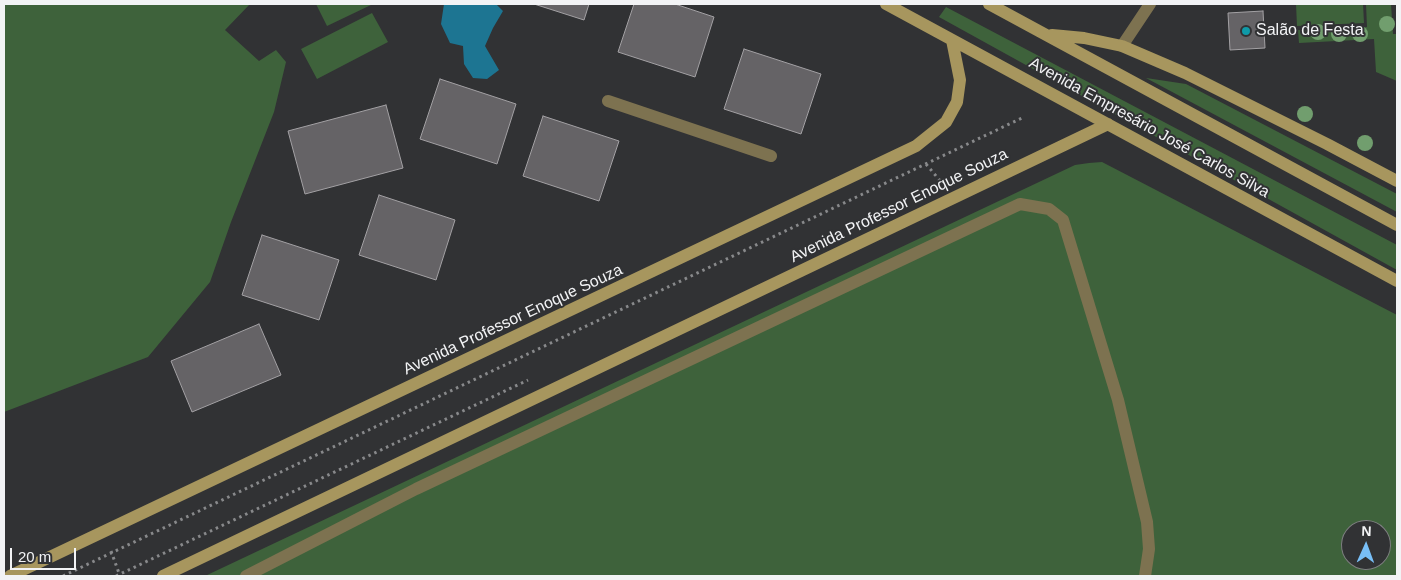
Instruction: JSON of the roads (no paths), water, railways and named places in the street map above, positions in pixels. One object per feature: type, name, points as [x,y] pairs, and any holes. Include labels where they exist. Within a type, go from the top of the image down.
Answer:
[{"type":"main road","name":"Avenida Empresário José Carlos Silva","points":[[886,4],[1397,281]]},
{"type":"main road","name":"Avenida Empresário José Carlos Silva","points":[[989,4],[1397,225]]},
{"type":"main road","points":[[1046,35],[1084,38],[1122,46],[1185,72],[1397,181]]},
{"type":"main road","name":"Avenida Professor Enoque Souza","points":[[10,576],[916,146],[946,122],[957,102],[960,80],[952,40]]},
{"type":"main road","name":"Avenida Professor Enoque Souza","points":[[163,576],[1108,124]]},
{"type":"street","points":[[1122,46],[1150,4]]},
{"type":"street","points":[[608,101],[770,156]]},
{"type":"street","points":[[246,576],[416,489],[1020,204],[1049,210],[1063,220],[1118,400],[1147,522],[1149,549],[1145,576]]},
{"type":"water","points":[[444,4],[496,4],[503,11],[485,46],[499,70],[487,79],[473,78],[464,64],[463,46],[450,43],[441,24]]},
{"type":"place","name":"Salão de Festa","points":[[1246,31]]}]
